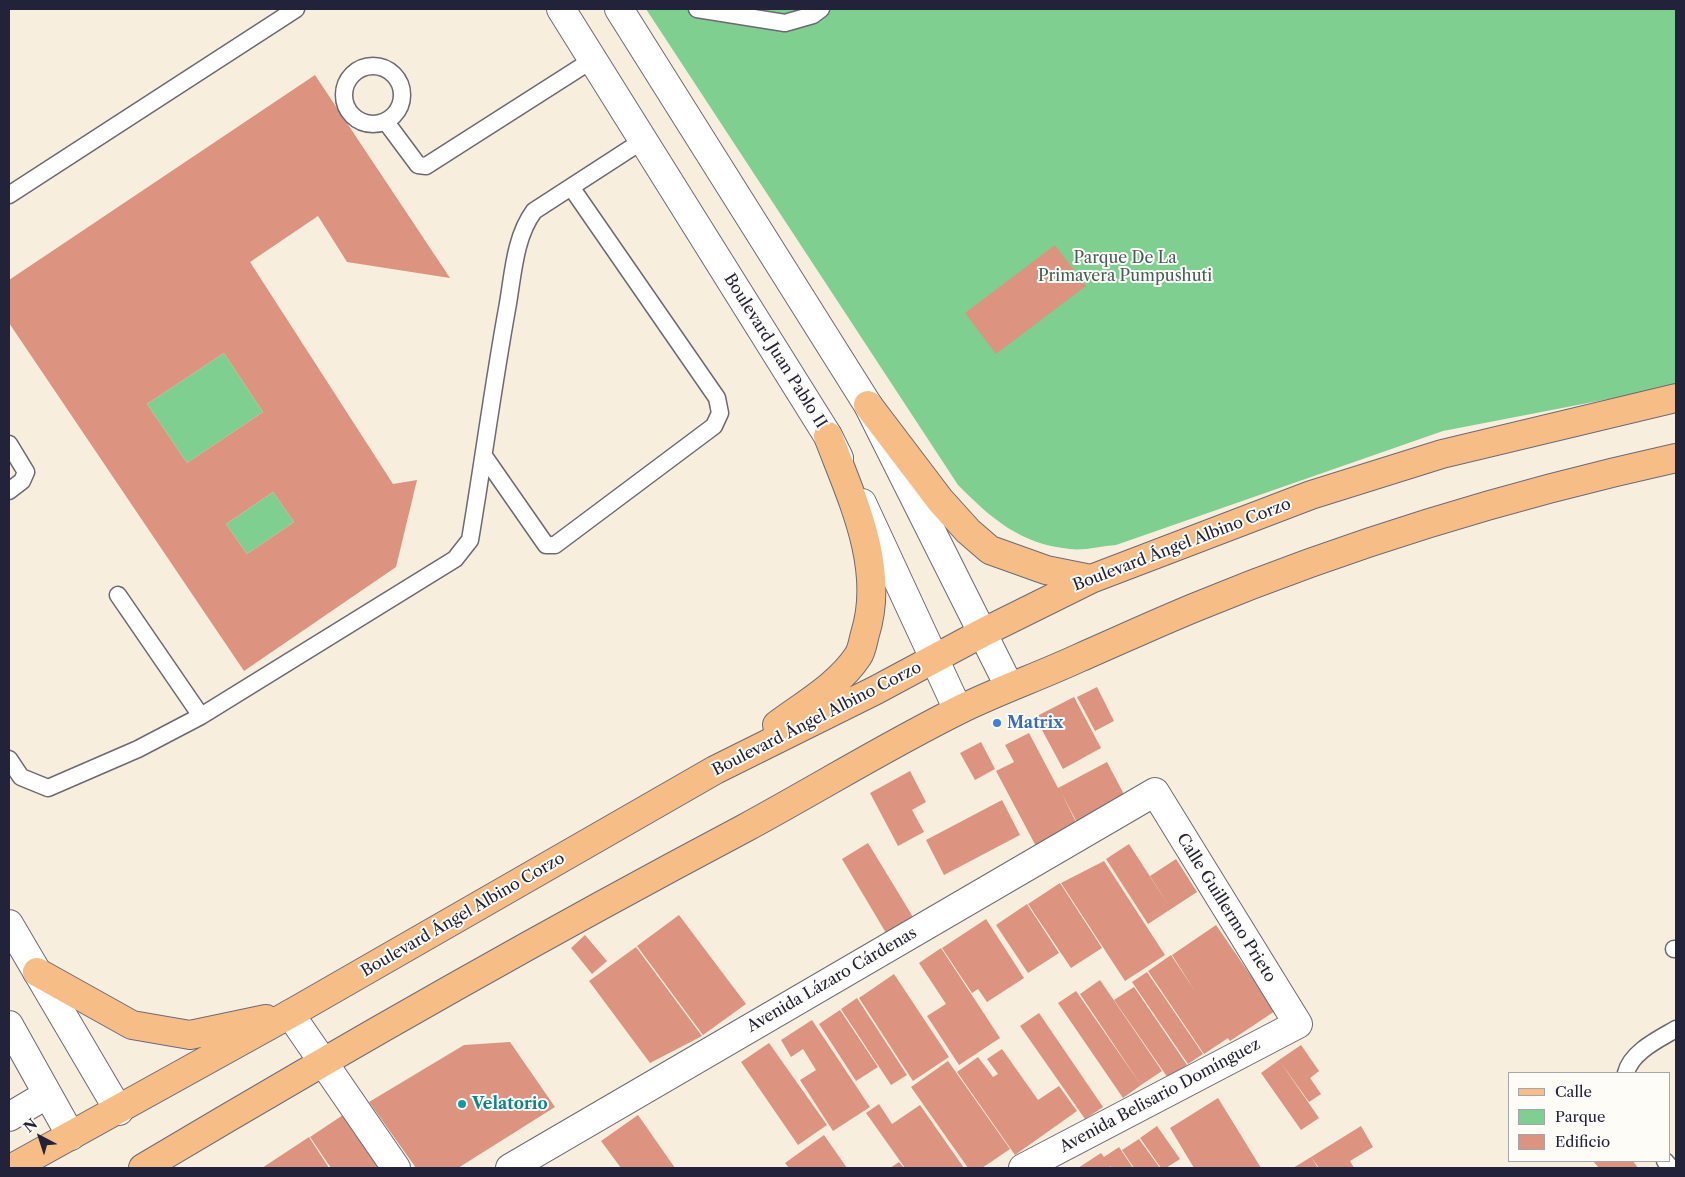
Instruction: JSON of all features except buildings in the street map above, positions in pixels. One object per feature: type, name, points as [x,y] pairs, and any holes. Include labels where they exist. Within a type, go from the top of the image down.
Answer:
[{"type":"main road","name":"Boulevard Ángel Albino Corzo","points":[[12,1168],[119,1111],[715,770],[1090,579],[1311,495],[1442,454],[1676,398]]},
{"type":"main road","points":[[868,405],[940,500],[968,531],[990,550],[1046,570],[1090,579]]},
{"type":"main road","points":[[715,770],[832,685],[859,655],[870,620],[872,585],[864,533],[828,436]]},
{"type":"main road","points":[[143,1168],[322,1062],[631,889],[816,790],[958,710],[1009,686],[1072,662],[1196,607],[1293,570],[1514,498],[1586,478],[1676,458]]},
{"type":"main road","points":[[36,972],[132,1025],[190,1035],[290,1014]]},
{"type":"street","name":"Boulevard Juan Pablo II","points":[[561,9],[828,436],[893,566],[958,710]]},
{"type":"street","points":[[619,9],[868,405],[984,632],[1009,686]]},
{"type":"street","name":"Calle Guillermo Prieto","points":[[1154,792],[1298,1024]]},
{"type":"street","name":"Avenida Lázaro Cárdenas","points":[[510,1168],[1154,792]]},
{"type":"street","points":[[9,924],[119,1111]]},
{"type":"street","points":[[290,1014],[396,1168]]},
{"type":"street","name":"Avenida Belisario Domínguez","points":[[1036,1165],[1298,1024]]},
{"type":"street","points":[[9,1025],[46,1096],[71,1136]]},
{"type":"street","points":[[9,1118],[46,1096]]},
{"type":"lane","points":[[9,195],[296,9]]},
{"type":"lane","points":[[697,9],[785,23],[813,15],[821,9]]},
{"type":"lane","points":[[386,122],[418,166],[426,166],[592,60]]},
{"type":"lane","points":[[9,759],[21,777],[48,788],[138,749],[201,716],[454,559],[470,540],[500,346],[517,250],[525,223],[534,210],[642,141]]},
{"type":"lane","points":[[484,456],[546,544],[555,545],[714,426],[720,413],[717,398],[571,187]]},
{"type":"lane","points":[[9,444],[26,472],[22,481],[9,491]]},
{"type":"lane","points":[[118,595],[201,716]]},
{"type":"lane","points":[[1626,1072],[1628,1067],[1650,1043],[1676,1029]]},
{"type":"green space","name":"Parque De La Primavera Pumpushuti","points":[[646,9],[1676,9],[1676,386],[1443,431],[1116,545],[1075,549],[1036,542],[1022,536],[995,519],[958,485]]},
{"type":"green space","points":[[224,353],[263,412],[187,463],[147,404]]},
{"type":"green space","points":[[273,492],[294,522],[247,554],[226,524]]},
{"type":"place","name":"Matrix","points":[[997,723]]},
{"type":"place","name":"Velatorio","points":[[462,1104]]}]
